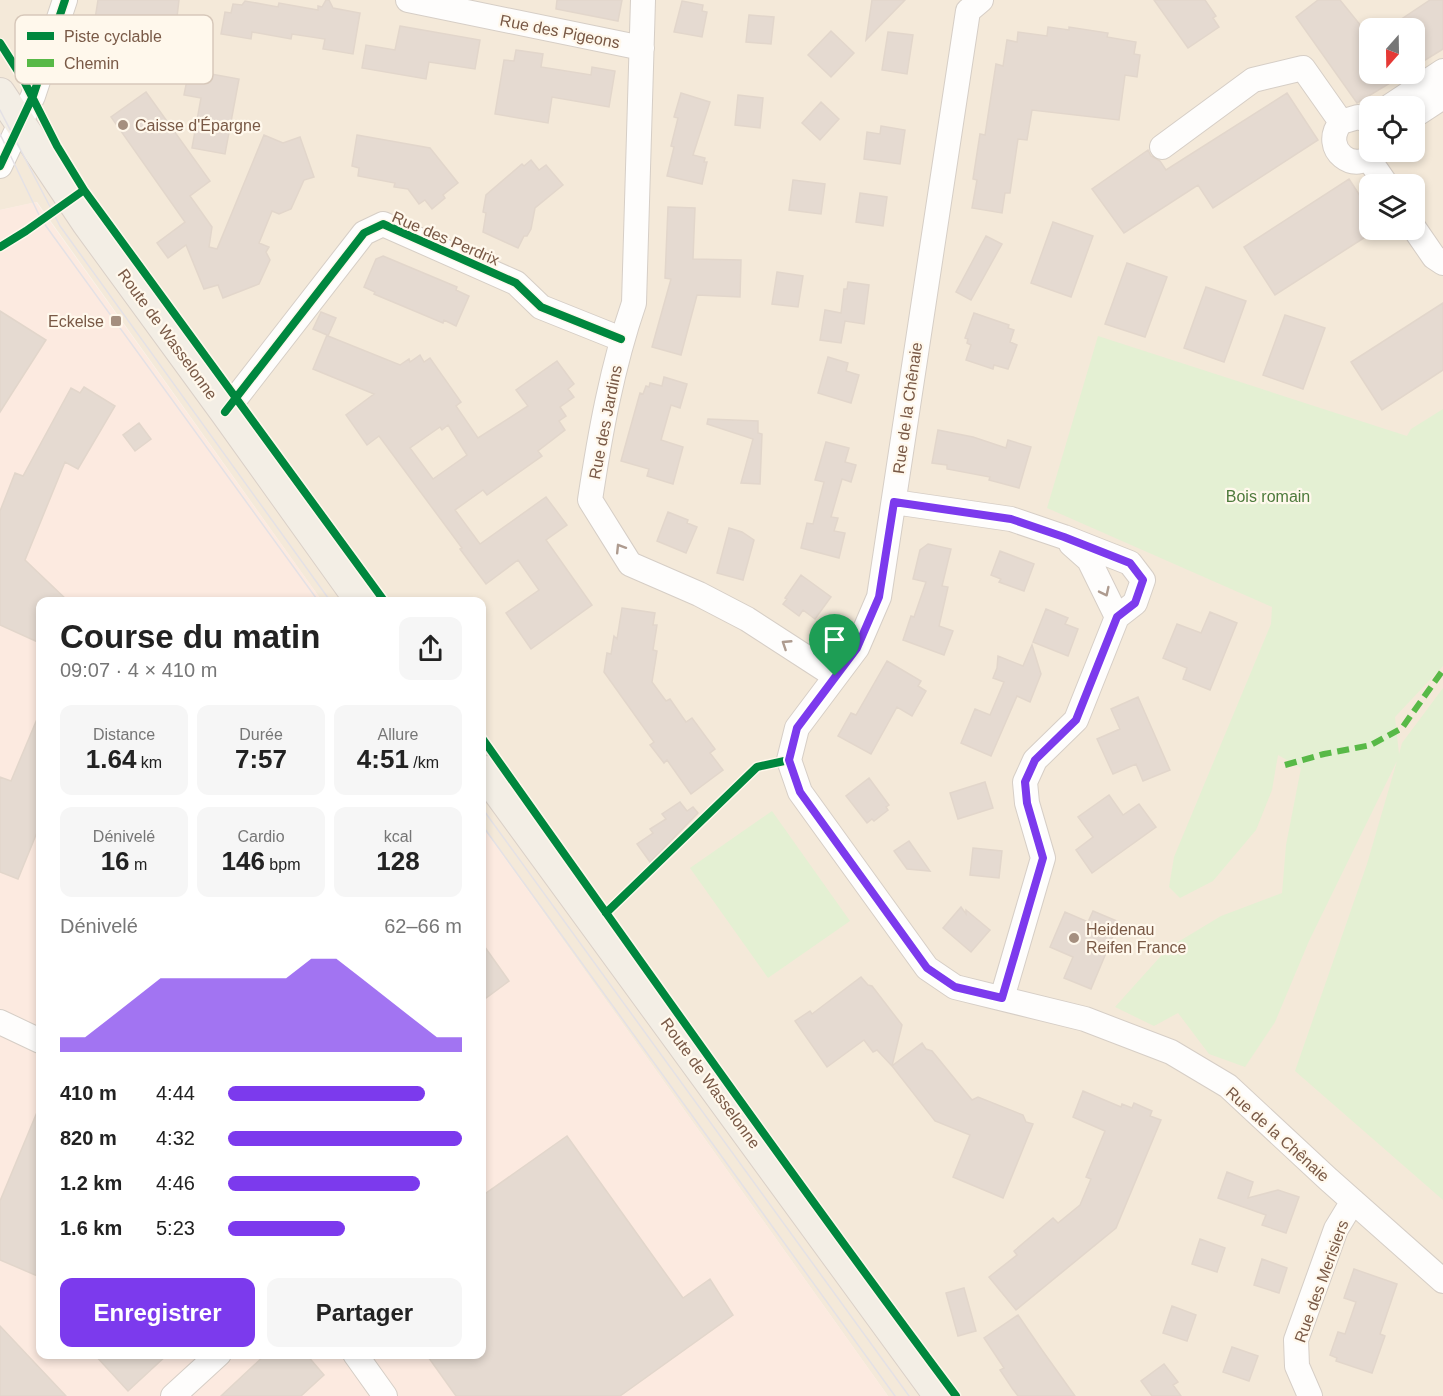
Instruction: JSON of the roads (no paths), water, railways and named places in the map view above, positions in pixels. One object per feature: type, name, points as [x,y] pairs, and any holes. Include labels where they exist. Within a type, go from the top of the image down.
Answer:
[{"type":"main road","name":"Route de Wasselonne","points":[[0,93],[87,224],[357,597]]},
{"type":"main road","name":"Route de Wasselonne","points":[[486,775],[939,1396]]},
{"type":"street","points":[[60,15],[65,0]]},
{"type":"street","name":"Rue des Pigeons","points":[[408,0],[642,48]]},
{"type":"street","name":"Rue des Jardins","points":[[643,0],[634,303],[621,339],[599,440],[590,500],[630,564],[699,594],[747,619],[835,676]]},
{"type":"street","name":"Rue de la Chênaie","points":[[968,4],[879,597],[857,648],[797,728],[789,760],[800,792],[927,968],[955,987],[1085,1019],[1171,1052],[1228,1086],[1443,1281]]},
{"type":"street","points":[[1162,147],[1253,80],[1303,68],[1341,122]]},
{"type":"street","points":[[1405,96],[1443,70]]},
{"type":"street","points":[[0,166],[38,84]]},
{"type":"street","points":[[1425,109],[1443,97]]},
{"type":"street","points":[[1359,117],[1341,122],[1334,140],[1338,152],[1349,160],[1359,161]]},
{"type":"street","name":"Rue des Perdrix","points":[[225,412],[364,233],[383,224],[516,283],[541,307],[621,339]]},
{"type":"street","points":[[1422,240],[1434,257],[1443,263]]},
{"type":"street","points":[[894,502],[1011,519],[1130,563],[1143,580],[1135,603],[1117,617],[1076,720],[1035,760],[1025,782],[1027,803],[1043,858],[1002,998]]},
{"type":"street","points":[[1064,537],[1089,560],[1117,617]]},
{"type":"street","points":[[0,1022],[36,1039]]},
{"type":"street","name":"Rue des Merisiers","points":[[1310,1396],[1297,1366],[1296,1340],[1336,1228],[1353,1201]]},
{"type":"street","points":[[173,1396],[214,1359]]},
{"type":"street","points":[[359,1359],[386,1396]]},
{"type":"tram line","points":[[0,110],[60,226],[327,597]]},
{"type":"tram line","points":[[0,134],[41,219],[315,597]]},
{"type":"tram line","points":[[486,814],[909,1396]]},
{"type":"tram line","points":[[486,831],[895,1396]]},
{"type":"place","name":"Caisse d'Épargne","points":[[123,125]]},
{"type":"place","name":"Eckelse","points":[[116,321]]},
{"type":"place","name":"Heidenau Reifen France","points":[[1074,938]]},
{"type":"park label","name":"Bois romain","points":[[1268,496]]}]
